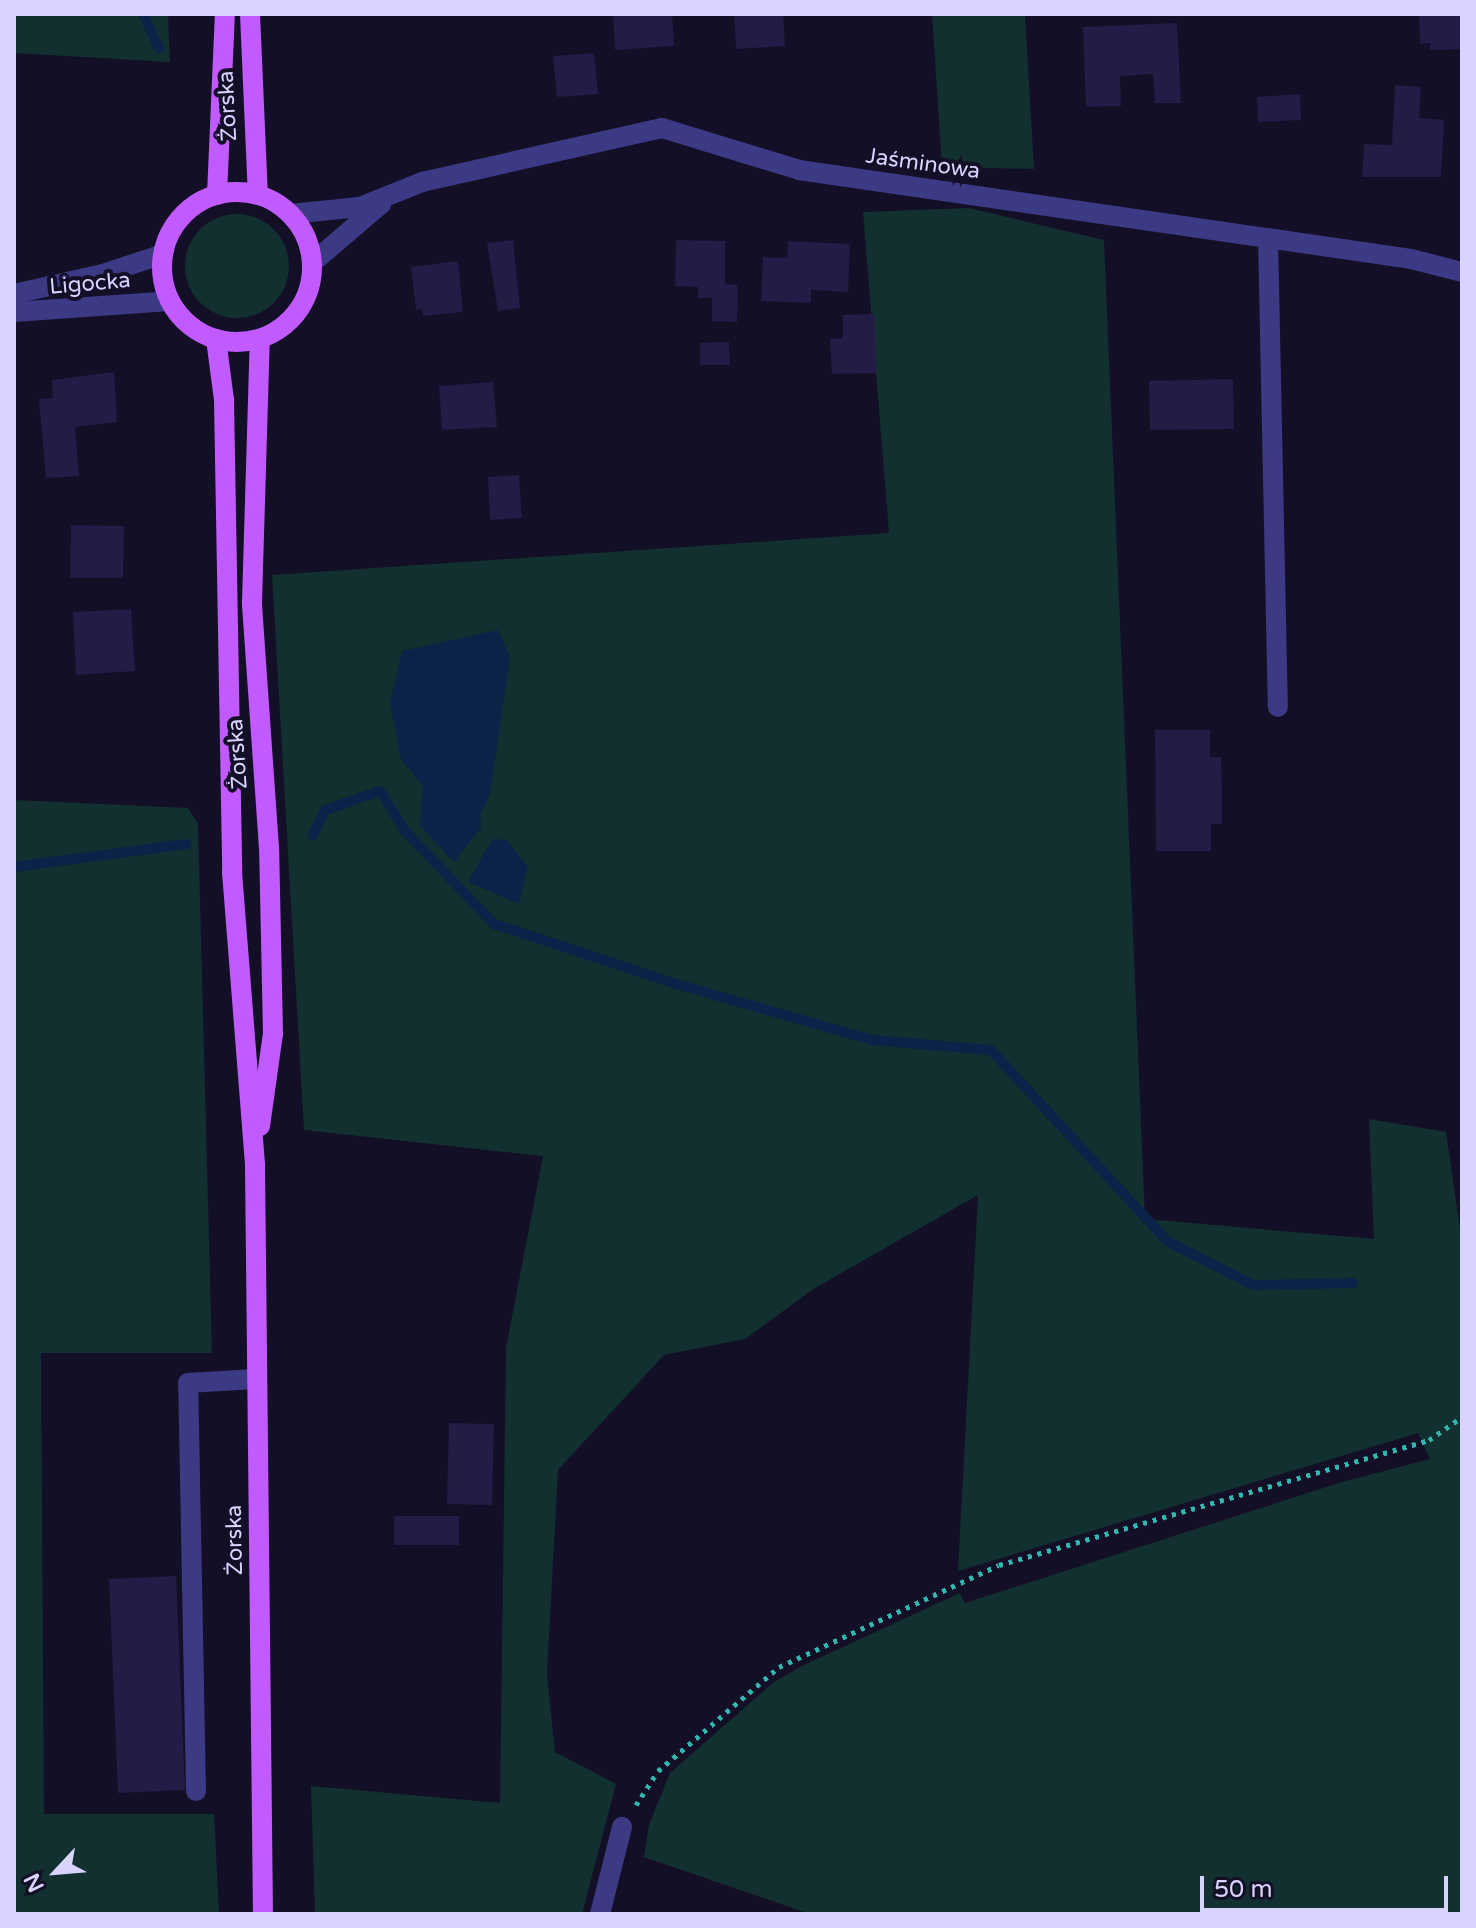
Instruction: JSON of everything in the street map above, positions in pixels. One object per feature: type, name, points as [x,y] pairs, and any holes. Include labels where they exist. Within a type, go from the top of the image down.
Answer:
[{"type":"main road","name":"Żorska","points":[[217,195],[225,14]]},
{"type":"main road","name":"Żorska","points":[[250,14],[258,195]]},
{"type":"main road","points":[[217,195],[258,195],[290,214],[305,236],[312,263],[308,290],[295,315],[260,339],[216,339],[194,329],[170,301],[163,254],[180,219],[217,195]]},
{"type":"main road","name":"Żorska","points":[[216,339],[224,400],[232,872],[255,1166],[263,1914]]},
{"type":"main road","name":"Żorska","points":[[255,1166],[273,1034],[269,848],[252,602],[260,339]]},
{"type":"street","name":"Jaśminowa","points":[[290,214],[342,211],[387,199],[422,182],[662,128],[799,170],[1268,238],[1462,272]]},
{"type":"street","name":"Jaśminowa","points":[[312,263],[387,199]]},
{"type":"street","points":[[1268,238],[1278,707]]},
{"type":"street","name":"Ligocka","points":[[14,294],[103,274],[163,254]]},
{"type":"street","name":"Ligocka","points":[[14,312],[170,301]]},
{"type":"street","points":[[196,1791],[188,1383],[257,1379]]},
{"type":"street","points":[[600,1914],[622,1827]]},
{"type":"path","points":[[622,1827],[658,1771],[779,1667],[999,1565],[1429,1440],[1462,1417]]},
{"type":"green space","points":[[14,14],[168,14],[170,62],[14,53]]},
{"type":"green space","points":[[932,14],[1025,14],[1034,169],[942,167]]},
{"type":"green space","points":[[969,208],[1104,240],[1145,1219],[1374,1239],[1369,1119],[1446,1132],[1462,1242],[1462,1914],[810,1914],[644,1857],[649,1825],[670,1773],[774,1682],[804,1665],[960,1593],[965,1603],[1342,1482],[1430,1459],[1418,1433],[958,1571],[978,1195],[815,1288],[745,1339],[664,1355],[558,1470],[547,1674],[555,1752],[616,1784],[582,1914],[315,1914],[311,1786],[500,1803],[506,1348],[543,1156],[304,1130],[272,575],[889,533],[863,212]]},
{"type":"green space","points":[[237,214],[257,218],[274,229],[285,246],[289,266],[285,286],[274,303],[257,314],[237,318],[217,314],[200,303],[189,286],[185,266],[189,246],[200,229],[217,218]]},
{"type":"green space","points":[[14,800],[188,808],[198,824],[212,1353],[41,1353],[44,1814],[214,1814],[219,1914],[14,1914]]},
{"type":"water","points":[[498,630],[510,657],[490,794],[480,814],[481,828],[454,862],[420,826],[423,787],[401,759],[390,703],[402,651]]},
{"type":"water","points":[[492,839],[507,840],[528,867],[519,904],[468,882]]},
{"type":"building","points":[[613,14],[672,14],[674,46],[615,50]]},
{"type":"building","points":[[734,14],[783,14],[785,46],[736,49]]},
{"type":"building","points":[[1419,14],[1462,14],[1462,49],[1430,50],[1430,43],[1420,44]]},
{"type":"building","points":[[1177,23],[1181,103],[1155,103],[1153,74],[1120,76],[1121,106],[1086,107],[1083,27]]},
{"type":"building","points":[[594,53],[598,94],[557,97],[553,56]]},
{"type":"building","points":[[1395,85],[1421,87],[1419,118],[1444,120],[1441,177],[1362,177],[1364,144],[1392,145]]},
{"type":"building","points":[[1300,94],[1301,120],[1258,122],[1257,97]]},
{"type":"building","points":[[513,240],[520,308],[498,311],[487,243]]},
{"type":"building","points":[[676,240],[725,241],[725,284],[738,285],[737,322],[712,321],[712,298],[698,298],[698,287],[675,286]]},
{"type":"building","points":[[788,241],[850,244],[848,292],[811,290],[811,303],[761,301],[763,257],[787,258]]},
{"type":"building","points":[[458,261],[463,312],[423,316],[422,309],[416,310],[411,267]]},
{"type":"building","points":[[874,314],[876,373],[832,374],[830,339],[843,338],[843,315]]},
{"type":"building","points":[[729,342],[730,365],[700,365],[700,343]]},
{"type":"building","points":[[114,372],[117,422],[75,427],[79,476],[46,478],[39,399],[53,398],[52,380]]},
{"type":"building","points":[[1233,379],[1234,429],[1150,430],[1149,381]]},
{"type":"building","points":[[493,382],[497,427],[442,430],[439,386]]},
{"type":"building","points":[[519,475],[522,518],[490,520],[488,477]]},
{"type":"building","points":[[71,525],[124,526],[123,578],[70,578]]},
{"type":"building","points":[[131,609],[135,671],[76,675],[73,612]]},
{"type":"building","points":[[1155,730],[1210,730],[1210,757],[1221,757],[1222,790],[1222,824],[1211,824],[1211,851],[1156,851]]},
{"type":"building","points":[[449,1423],[494,1424],[492,1505],[447,1504]]},
{"type":"building","points":[[394,1516],[459,1516],[459,1545],[394,1545]]},
{"type":"building","points":[[176,1576],[185,1790],[118,1793],[109,1579]]},
{"type":"waterway","points":[[143,14],[159,48]]},
{"type":"waterway","points":[[313,835],[325,810],[380,791],[405,831],[494,924],[673,983],[872,1040],[991,1050],[1167,1241],[1253,1285],[1353,1283]]},
{"type":"waterway","points":[[14,867],[186,844]]}]
